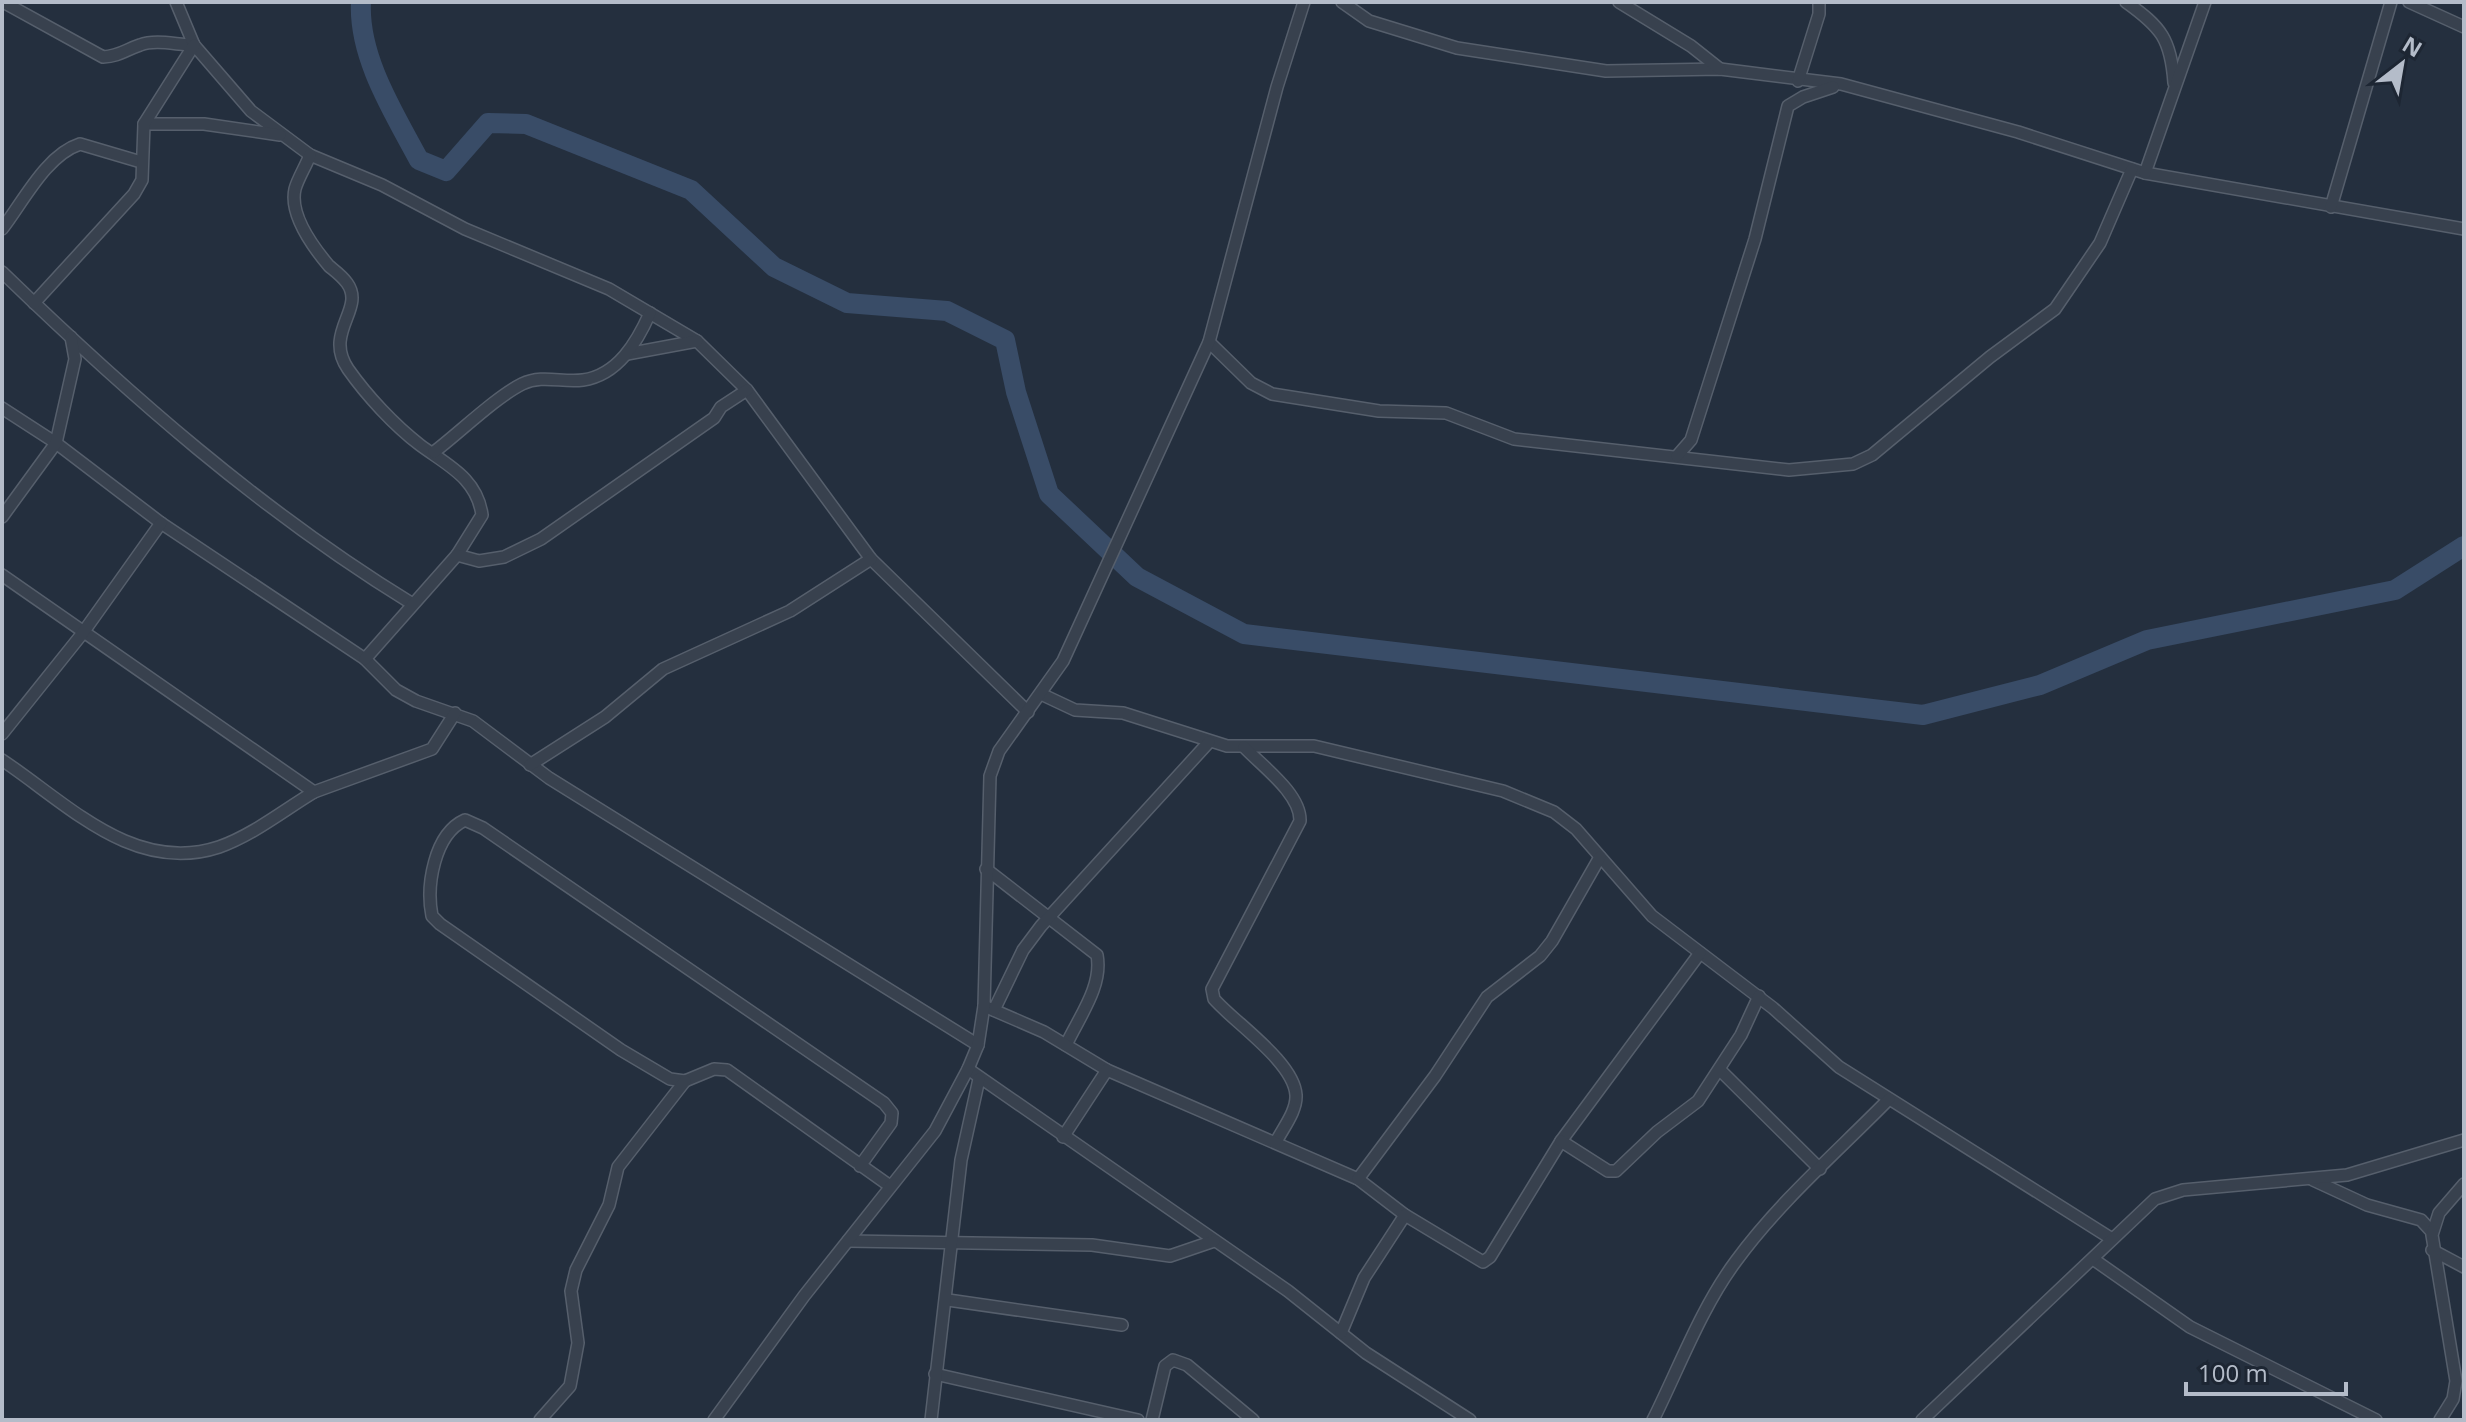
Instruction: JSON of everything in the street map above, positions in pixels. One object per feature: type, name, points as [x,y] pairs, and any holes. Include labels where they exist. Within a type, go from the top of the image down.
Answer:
[{"type":"street","points":[[3,2],[103,57],[120,56],[139,45],[153,42],[194,45]]},
{"type":"street","points":[[176,2],[194,45],[251,111],[310,155],[382,185],[465,229],[609,289],[697,341],[747,390],[871,559],[1028,712]]},
{"type":"street","points":[[989,1008],[986,869],[990,776],[999,751],[1063,661],[1209,342],[1277,87],[1304,2]]},
{"type":"street","points":[[1342,2],[1369,21],[1457,48],[1606,71],[1720,69],[1841,84],[2018,132],[2145,173],[2464,229]]},
{"type":"street","points":[[1619,2],[1691,46],[1720,69]]},
{"type":"street","points":[[1798,81],[1819,14],[1819,2]]},
{"type":"street","points":[[2126,2],[2161,30],[2173,66],[2174,87]]},
{"type":"street","points":[[2145,173],[2205,2]]},
{"type":"street","points":[[2331,207],[2391,2]]},
{"type":"street","points":[[2409,2],[2464,27]]},
{"type":"street","points":[[34,303],[134,194],[142,180],[144,124],[194,45]]},
{"type":"street","points":[[1677,456],[1691,440],[1755,239],[1788,106],[1803,97],[1841,84]]},
{"type":"street","points":[[144,124],[204,124],[281,135]]},
{"type":"street","points":[[2,229],[56,157],[70,147],[80,144],[141,162]]},
{"type":"street","points":[[310,155],[294,200],[310,239],[349,285],[350,313],[339,335],[339,353],[374,401],[418,444],[434,452],[459,473],[480,501],[482,515],[457,555],[411,603],[365,659]]},
{"type":"street","points":[[1209,342],[1251,383],[1282,397],[1379,411],[1446,413],[1514,439],[1789,470],[1853,464],[1872,455],[1990,357],[2055,309],[2100,243],[2132,169]]},
{"type":"street","points":[[2,272],[70,336],[272,511],[411,603]]},
{"type":"street","points":[[434,452],[522,384],[546,377],[584,380],[618,365],[650,313]]},
{"type":"street","points":[[2,517],[56,443],[75,359],[70,336]]},
{"type":"street","points":[[627,354],[697,341]]},
{"type":"street","points":[[457,555],[479,561],[504,557],[541,539],[714,418],[721,407],[747,390]]},
{"type":"street","points":[[2,408],[56,443],[161,523],[365,659],[396,690],[416,701],[473,721],[530,765],[978,1045]]},
{"type":"street","points":[[2,734],[82,634],[161,523]]},
{"type":"street","points":[[530,765],[605,717],[663,669],[790,611],[871,559]]},
{"type":"street","points":[[2,575],[82,634],[314,792]]},
{"type":"street","points":[[1041,694],[1075,710],[1123,713],[1209,742],[1244,747],[1314,746],[1503,791],[1554,812],[1576,829],[1652,916],[1759,996],[1839,1067],[2112,1239]]},
{"type":"street","points":[[2,760],[102,830],[134,848],[192,854],[241,838],[314,792],[425,753],[442,736],[455,713]]},
{"type":"street","points":[[714,1420],[935,1131],[968,1069],[989,1008],[1023,950],[1050,916],[1209,742]]},
{"type":"street","points":[[1244,747],[1294,801],[1300,811],[1300,821],[1212,989],[1214,999],[1272,1055],[1291,1079],[1296,1095],[1293,1110],[1276,1142]]},
{"type":"street","points":[[685,1081],[670,1079],[621,1050],[432,916],[430,877],[456,824],[465,820],[483,828],[884,1103],[892,1113],[891,1123],[860,1166]]},
{"type":"street","points":[[1358,1179],[1435,1076],[1487,997],[1540,956],[1552,941],[1600,857]]},
{"type":"street","points":[[986,869],[1088,944],[1097,955],[1100,969],[1066,1045]]},
{"type":"street","points":[[989,1008],[1066,1045],[1107,1070],[1358,1179],[1405,1215],[1483,1262],[1490,1257],[1561,1141],[1700,953]]},
{"type":"street","points":[[1561,1141],[1608,1171],[1616,1171],[1657,1132],[1688,1110],[1720,1070],[1759,996]]},
{"type":"street","points":[[540,1420],[570,1386],[578,1343],[571,1291],[576,1270],[609,1205],[618,1167],[685,1081],[714,1069],[727,1070],[890,1186]]},
{"type":"street","points":[[968,1069],[1288,1291],[1422,1392],[1469,1420]]},
{"type":"street","points":[[1063,1137],[1107,1070]]},
{"type":"street","points":[[1720,1070],[1820,1169]]},
{"type":"street","points":[[931,1420],[935,1374],[948,1300],[961,1160],[979,1079]]},
{"type":"street","points":[[1653,1420],[1709,1306],[1735,1262],[1774,1215],[1889,1099]]},
{"type":"street","points":[[1922,1420],[2155,1199],[2183,1190],[2359,1172],[2464,1140]]},
{"type":"street","points":[[2312,1179],[2367,1205],[2421,1220],[2432,1232]]},
{"type":"street","points":[[2440,1420],[2453,1399],[2456,1381],[2432,1250],[2432,1232],[2439,1213],[2464,1184]]},
{"type":"street","points":[[1341,1333],[1364,1278],[1405,1215]]},
{"type":"street","points":[[848,1241],[1092,1245],[1170,1256],[1214,1241]]},
{"type":"street","points":[[2432,1250],[2464,1267]]},
{"type":"street","points":[[2093,1259],[2190,1327],[2376,1420]]},
{"type":"street","points":[[948,1300],[1122,1325]]},
{"type":"street","points":[[1152,1420],[1165,1366],[1173,1360],[1187,1365],[1253,1420]]},
{"type":"street","points":[[935,1374],[1138,1420]]},
{"type":"waterway","points":[[361,2],[365,43],[371,64],[419,160],[446,171],[488,123],[526,124],[691,190],[774,267],[847,303],[947,311],[1005,340],[1016,392],[1049,494],[1137,577],[1244,634],[1923,715],[2040,685],[2147,640],[2395,590],[2464,546]]}]
